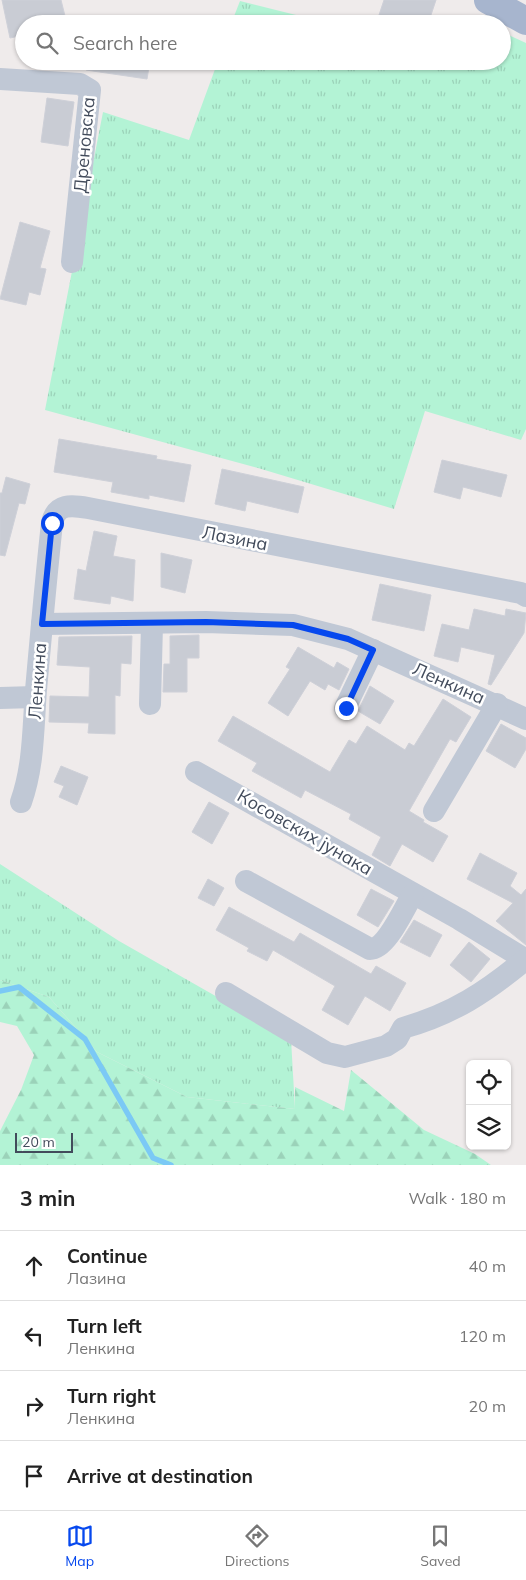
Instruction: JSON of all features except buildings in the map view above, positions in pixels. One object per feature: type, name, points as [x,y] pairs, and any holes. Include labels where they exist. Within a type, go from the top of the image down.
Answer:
[{"type":"main road","points":[[488,0],[526,21]]},
{"type":"street","name":"Дреновска","points":[[0,79],[80,84],[90,90],[72,262]]},
{"type":"street","name":"Лазина","points":[[42,624],[54,516],[58,510],[71,505],[526,596]]},
{"type":"street","name":"Ленкина","points":[[21,802],[31,767],[42,624],[206,622],[293,625],[348,639],[497,704],[526,719]]},
{"type":"street","points":[[150,704],[152,624]]},
{"type":"street","points":[[346,708],[373,650]]},
{"type":"street","points":[[0,698],[36,697]]},
{"type":"street","name":"Ленкина","points":[[434,811],[497,704]]},
{"type":"street","name":"Косовских јунака","points":[[196,772],[526,960],[474,999],[447,1013],[403,1028],[397,1039],[386,1046],[346,1057],[327,1053],[226,993]]},
{"type":"street","points":[[246,881],[370,949],[376,949],[384,943],[413,894]]},
{"type":"green space","points":[[240,1],[296,15],[235,15]]},
{"type":"green space","points":[[511,36],[526,43],[526,429],[521,440],[425,411],[394,509],[258,468],[45,410],[103,112],[189,140],[215,70],[511,70]]},
{"type":"green space","points":[[0,864],[119,941],[291,1039],[295,1109],[187,1097],[97,1052],[49,997],[0,980]]},
{"type":"green space","points":[[0,980],[49,997],[97,1052],[187,1097],[295,1109],[295,1087],[344,1111],[351,1070],[424,1130],[475,1154],[491,1165],[0,1165],[0,1131],[21,1090],[34,1055],[17,1026],[0,1022]]},
{"type":"waterway","points":[[0,991],[19,987],[85,1039],[153,1158],[171,1165]]},
{"type":"route","points":[[52,523],[42,624],[206,622],[293,625],[312,629],[348,639],[373,650],[346,708]]}]
